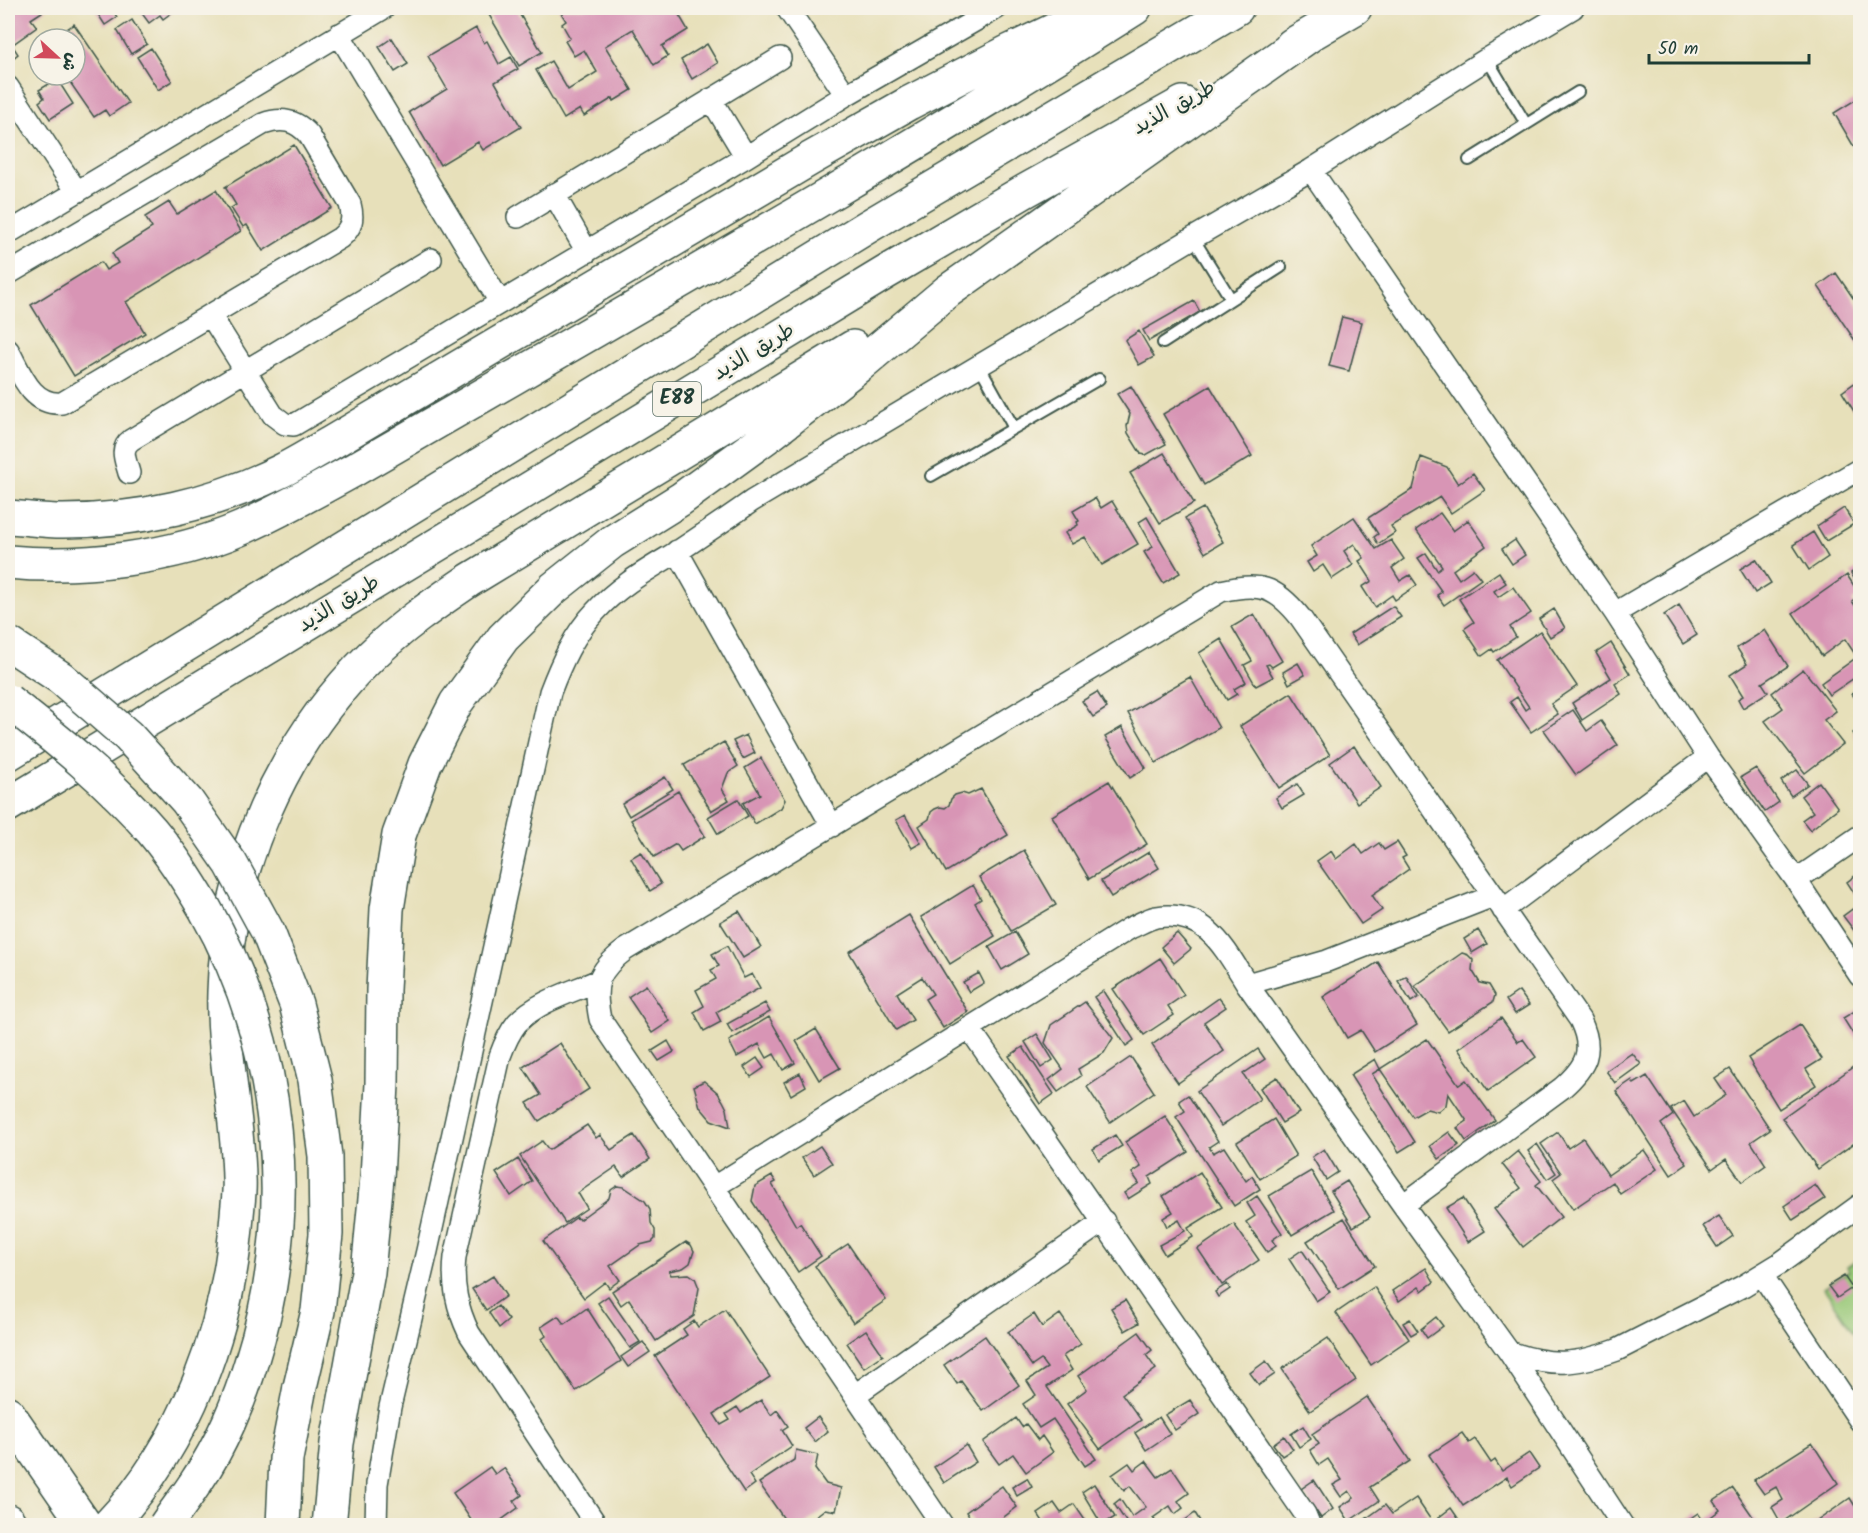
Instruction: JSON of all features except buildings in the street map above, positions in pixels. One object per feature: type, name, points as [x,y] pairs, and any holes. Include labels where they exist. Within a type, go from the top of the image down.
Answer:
[{"type":"highway","points":[[8,517],[62,521],[118,518],[174,508],[228,493],[280,472],[909,103],[1010,51],[1101,8]]},
{"type":"highway","points":[[8,562],[68,564],[112,561],[177,548],[240,529],[343,476],[466,405],[1002,91],[1135,8]]},
{"type":"highway","name":"E88","points":[[8,754],[867,227],[1237,8]]},
{"type":"highway","name":"طريق الذيد","points":[[8,805],[895,267],[1025,191],[1355,8]]},
{"type":"highway","points":[[108,1526],[151,1473],[179,1428],[205,1369],[224,1307],[235,1244],[239,1180],[236,1116],[225,1053],[224,991],[230,929],[244,868],[265,810],[294,754],[329,703],[370,657],[417,616],[468,581],[948,291],[1310,35]]},
{"type":"highway","points":[[329,1526],[337,1443],[368,1272],[377,1178],[387,909],[399,835],[425,764],[435,744],[456,703],[503,638],[554,588],[612,542],[681,499],[772,433],[861,364],[948,291]]},
{"type":"highway","points":[[8,643],[61,678],[128,736],[187,801],[231,864],[268,932],[296,1004],[315,1080],[326,1156],[326,1234],[318,1311],[286,1459],[283,1526]]},
{"type":"highway","points":[[8,701],[111,786],[153,832],[190,883],[221,937],[245,995],[263,1055],[275,1116],[279,1179],[277,1241],[267,1303],[251,1364],[228,1422],[200,1478],[165,1526]]},
{"type":"highway","points":[[8,1413],[86,1526]]},
{"type":"highway","points":[[8,1521],[10,1526]]},
{"type":"street","points":[[8,233],[384,8]]},
{"type":"street","points":[[787,8],[846,95]]},
{"type":"street","points":[[211,316],[273,415],[285,424],[294,425],[746,157],[846,95],[997,8]]},
{"type":"street","points":[[376,1526],[377,1484],[390,1407],[550,692],[575,638],[593,613],[614,592],[638,574],[752,501],[1311,170],[1487,59],[1573,8]]},
{"type":"street","points":[[339,34],[500,302]]},
{"type":"street","points":[[518,217],[780,58]]},
{"type":"street","points":[[8,87],[77,192]]},
{"type":"street","points":[[711,99],[746,157]]},
{"type":"street","points":[[8,274],[275,119],[289,120],[301,125],[350,204],[352,213],[352,223],[348,232],[340,238],[62,403],[51,404],[42,401],[32,393],[8,350]]},
{"type":"street","points":[[1311,170],[1616,613],[1708,758],[1796,880],[1860,976]]},
{"type":"street","points":[[554,194],[586,252]]},
{"type":"street","points":[[129,473],[123,452],[127,443],[431,259]]},
{"type":"street","points":[[1616,613],[1860,469]]},
{"type":"street","points":[[677,551],[832,826]]},
{"type":"street","points":[[943,1526],[600,1019],[596,1000],[599,980],[609,962],[625,950],[1221,591],[1243,586],[1266,589],[1286,600],[1300,617],[1580,1020],[1588,1036],[1586,1057],[1577,1075],[1403,1205]]},
{"type":"street","points":[[1247,984],[1327,961],[1498,903],[1708,758]]},
{"type":"street","points":[[1796,880],[1860,836]]},
{"type":"street","points":[[714,1186],[1130,928],[1155,917],[1181,917],[1206,927],[1224,947],[1247,984],[1509,1352],[1623,1526]]},
{"type":"street","points":[[597,1526],[469,1333],[457,1304],[453,1273],[500,1056],[506,1040],[516,1024],[529,1012],[599,980]]},
{"type":"street","points":[[969,1028],[1305,1514],[1310,1526]]},
{"type":"street","points":[[1509,1352],[1531,1360],[1554,1363],[1575,1362],[1598,1357],[1627,1345],[1762,1275],[1860,1205]]},
{"type":"street","points":[[855,1395],[1104,1221]]},
{"type":"street","points":[[1762,1275],[1860,1421]]},
{"type":"lane","points":[[1487,59],[1526,124]]},
{"type":"lane","points":[[1469,160],[1578,92]]},
{"type":"lane","points":[[1193,238],[1231,299]]},
{"type":"lane","points":[[1163,343],[1281,267]]},
{"type":"lane","points":[[980,365],[1014,428]]},
{"type":"lane","points":[[931,476],[1099,379]]},
{"type":"green space","points":[[1860,1258],[1860,1342],[1824,1288],[1849,1271],[1847,1267]]}]
